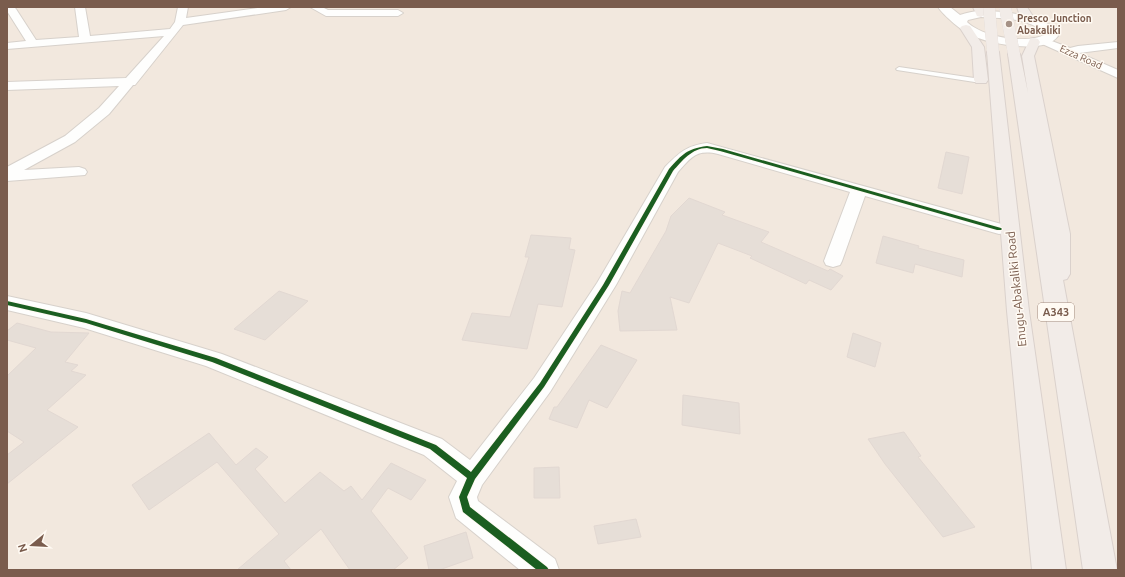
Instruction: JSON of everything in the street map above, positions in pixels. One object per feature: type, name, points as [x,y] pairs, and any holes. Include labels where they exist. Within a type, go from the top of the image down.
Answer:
[{"type":"highway","name":"A343","points":[[1005,7],[1004,53],[1058,325],[1100,570]]},
{"type":"highway","points":[[1022,7],[1024,13],[1030,21]]},
{"type":"highway","name":"Enugu-Abakaliki Road","points":[[983,9],[1004,53],[1018,311],[1049,570]]},
{"type":"highway","points":[[963,25],[978,47],[994,209],[1018,311]]},
{"type":"highway","points":[[1043,39],[1028,56],[1060,234],[1058,325]]},
{"type":"main road","points":[[943,7],[963,25],[996,39],[1043,39],[1048,29],[1030,21],[1002,16],[983,9],[964,7]]},
{"type":"main road","points":[[963,25],[964,17],[983,9]]},
{"type":"street","points":[[7,7],[13,11],[33,44]]},
{"type":"street","points":[[80,7],[85,39]]},
{"type":"street","points":[[7,174],[70,139],[104,111],[131,82],[177,27],[183,7]]},
{"type":"street","points":[[7,46],[85,39],[177,27],[265,9],[286,7]]},
{"type":"street","points":[[315,7],[326,13],[398,13]]},
{"type":"street","points":[[1043,39],[1060,39],[1097,47]]},
{"type":"street","name":"Ezza Road","points":[[1043,39],[1118,74]]},
{"type":"street","points":[[1071,52],[1078,49],[1118,45]]},
{"type":"street","points":[[7,86],[131,82]]},
{"type":"street","points":[[544,570],[466,509],[463,497],[472,477],[542,385],[606,286],[671,170],[686,154],[696,149],[707,147],[721,150],[999,229]]},
{"type":"street","points":[[7,174],[79,172]]},
{"type":"street","points":[[834,261],[859,190]]},
{"type":"street","points":[[7,303],[86,321],[214,360],[433,447],[472,477]]},
{"type":"lane","points":[[899,69],[981,81]]},
{"type":"shaded area","points":[[7,7],[1118,7],[1118,570],[7,570]]},
{"type":"building","points":[[946,152],[969,157],[962,194],[938,188]]},
{"type":"building","points":[[689,198],[725,212],[722,215],[769,232],[761,242],[828,271],[830,269],[843,276],[831,290],[809,280],[806,284],[750,258],[752,256],[718,243],[689,303],[670,297],[677,330],[620,331],[618,311],[622,291],[630,293],[666,231],[671,216]]},
{"type":"building","points":[[531,235],[571,238],[569,249],[575,250],[562,307],[538,304],[527,349],[462,340],[472,313],[510,317],[529,257],[525,257]]},
{"type":"building","points":[[883,236],[919,246],[918,248],[964,260],[962,277],[915,264],[913,273],[876,263]]},
{"type":"building","points":[[279,291],[308,301],[265,340],[234,329]]},
{"type":"building","points":[[17,323],[51,332],[89,333],[65,362],[78,365],[71,371],[86,375],[47,410],[78,427],[7,484],[7,455],[24,442],[7,431],[7,376],[36,348],[7,340],[7,331]]},
{"type":"building","points":[[853,333],[881,343],[875,367],[847,357]]},
{"type":"building","points":[[601,345],[637,360],[607,408],[589,400],[577,428],[549,419],[554,407],[557,407]]},
{"type":"building","points":[[683,395],[739,403],[740,434],[682,425]]},
{"type":"building","points":[[904,432],[921,456],[918,457],[975,527],[943,537],[885,464],[868,439]]},
{"type":"building","points":[[209,433],[236,465],[256,448],[268,457],[255,469],[285,503],[320,472],[344,491],[351,486],[362,500],[391,463],[426,480],[411,500],[388,488],[371,511],[408,558],[393,570],[350,570],[321,529],[284,561],[291,570],[237,570],[279,534],[217,462],[149,510],[132,485]]},
{"type":"building","points":[[559,467],[560,498],[534,498],[534,468]]},
{"type":"building","points":[[636,519],[641,537],[598,544],[594,526]]},
{"type":"building","points":[[466,532],[473,558],[439,570],[429,570],[424,546]]},
{"type":"cycle path","points":[[472,477],[542,385],[606,285],[671,170],[686,154],[696,149],[707,147],[721,150],[999,229]]},
{"type":"cycle path","points":[[7,303],[86,321],[214,360],[433,447],[472,477],[463,497],[466,509],[544,570]]},
{"type":"place","name":"Presco Junction Abakaliki","points":[[1009,24]]}]
